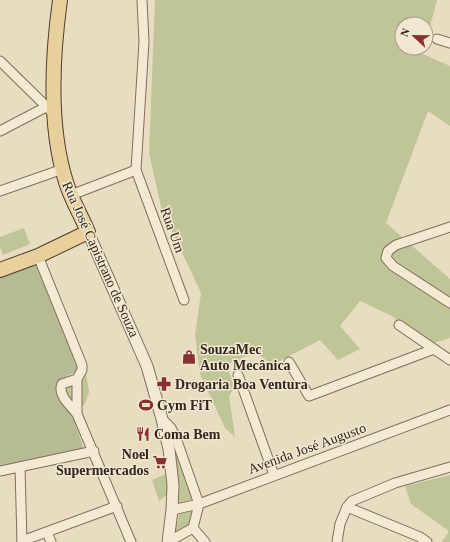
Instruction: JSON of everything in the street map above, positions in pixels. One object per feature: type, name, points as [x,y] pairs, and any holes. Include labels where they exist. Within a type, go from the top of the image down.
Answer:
[{"type":"main road","name":"Rua José Capistrano de Souza","points":[[60,0],[50,110],[63,169],[71,194],[88,232]]},
{"type":"main road","points":[[0,270],[38,256],[88,232]]},
{"type":"street","points":[[71,194],[136,170],[144,42],[142,0]]},
{"type":"street","points":[[437,39],[450,43]]},
{"type":"street","points":[[0,62],[50,110],[0,131]]},
{"type":"street","points":[[0,191],[63,169]]},
{"type":"street","name":"Rua Um","points":[[136,170],[184,300]]},
{"type":"street","points":[[450,227],[396,245],[388,251],[386,258],[392,266],[450,303]]},
{"type":"street","name":"Rua José Capistrano de Souza","points":[[88,232],[147,366],[162,419],[172,438],[199,504]]},
{"type":"street","points":[[38,256],[82,366],[82,370],[77,378],[77,414]]},
{"type":"street","points":[[399,325],[450,360]]},
{"type":"street","points":[[289,362],[309,396],[434,349]]},
{"type":"street","points":[[238,375],[274,474]]},
{"type":"street","points":[[77,378],[65,382],[61,386],[61,391],[64,398],[77,414],[94,451],[131,542]]},
{"type":"street","name":"Avenida José Augusto","points":[[172,510],[199,504],[274,474],[450,410]]},
{"type":"street","name":"Rua José Capistrano de Souza","points":[[169,542],[173,485],[169,449],[172,438]]},
{"type":"street","points":[[0,471],[94,451]]},
{"type":"street","points":[[20,467],[22,542],[117,506]]},
{"type":"street","points":[[337,542],[340,524],[352,500],[395,483],[450,467]]},
{"type":"street","points":[[199,504],[193,528],[206,542]]},
{"type":"street","points":[[348,507],[420,537],[427,542]]},
{"type":"street","name":"Rua José Capistrano de Souza","points":[[169,542],[193,528]]},
{"type":"street","points":[[47,532],[51,542]]},
{"type":"green space","points":[[155,0],[437,0],[433,16],[394,16],[394,56],[428,56],[450,66],[450,126],[428,111],[386,223],[450,279],[450,338],[430,344],[392,316],[360,301],[340,326],[360,349],[338,360],[320,340],[272,365],[256,352],[226,365],[235,387],[229,396],[235,437],[225,428],[200,374],[195,335],[201,293],[161,207],[149,153]]},
{"type":"green space","points":[[24,228],[30,244],[3,255],[0,248],[0,237]]},
{"type":"green space","points":[[35,262],[82,369],[63,378],[56,389],[72,415],[84,449],[0,466],[0,273]]},
{"type":"green space","points":[[81,371],[86,372],[89,392],[85,404],[72,414],[57,389],[63,379]]},
{"type":"green space","points":[[174,445],[182,465],[193,503],[179,506]]},
{"type":"green space","points":[[166,474],[168,494],[159,501],[152,480]]},
{"type":"green space","points":[[450,475],[450,542],[442,542],[449,531],[411,504],[405,486]]},
{"type":"green space","points":[[194,506],[189,524],[176,534],[173,531],[178,521],[179,510]]},
{"type":"place","name":"SouzaMec Auto Mecânica","points":[[189,357]]},
{"type":"place","name":"Drogaria Boa Ventura","points":[[164,384]]},
{"type":"place","name":"Gym FiT","points":[[146,405]]},
{"type":"place","name":"Coma Bem","points":[[143,434]]},
{"type":"place","name":"Noel Supermercados","points":[[160,462]]}]
